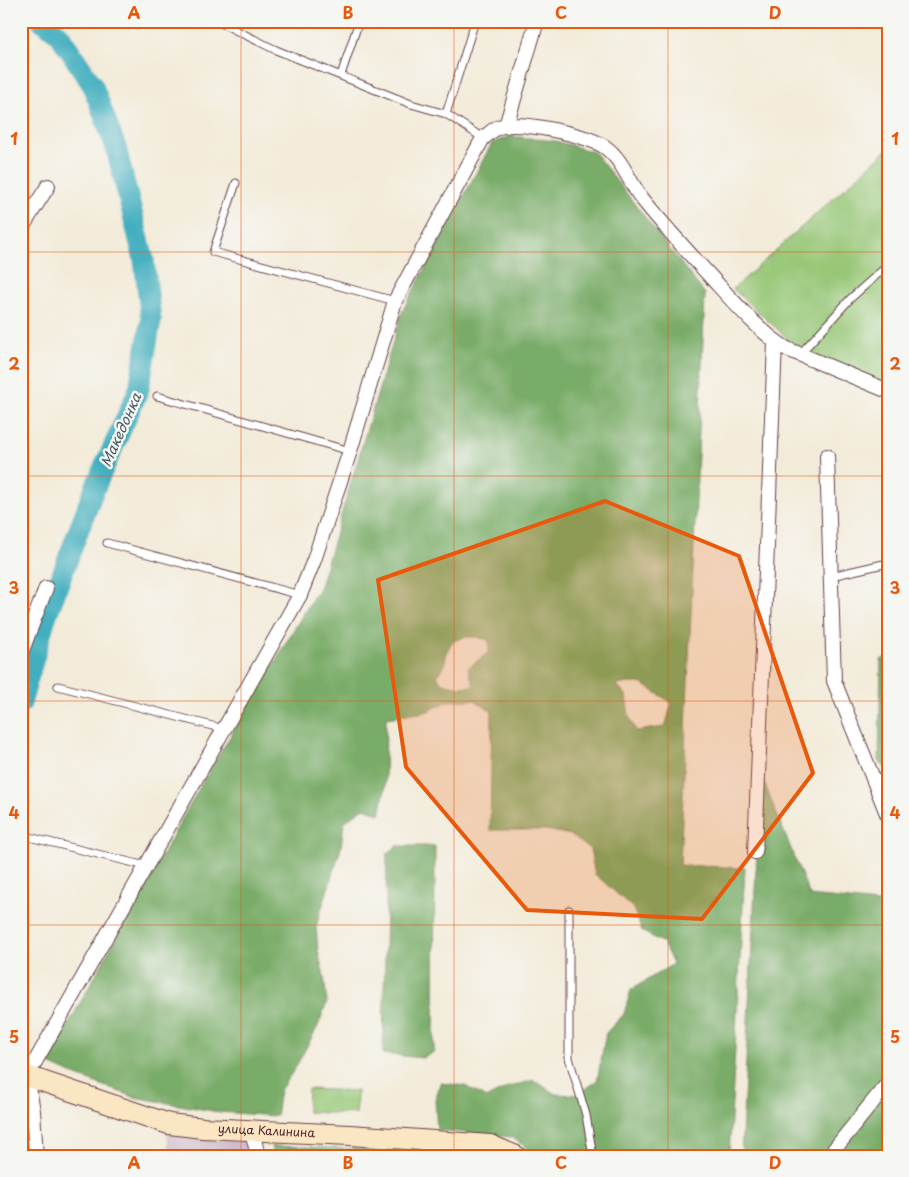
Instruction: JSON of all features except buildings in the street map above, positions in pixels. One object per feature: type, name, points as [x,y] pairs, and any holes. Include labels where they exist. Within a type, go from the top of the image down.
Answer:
[{"type":"main road","name":"улица Калинина","points":[[24,1074],[169,1124],[203,1128],[350,1135],[490,1146],[516,1156]]},
{"type":"street","points":[[506,126],[537,21]]},
{"type":"street","points":[[36,1156],[33,1111],[24,1074],[146,866],[300,595],[314,560],[350,451],[395,301],[483,138],[499,127],[523,124],[583,137],[605,147],[627,174],[639,194],[679,242],[731,299],[775,342],[888,391]]},
{"type":"street","points":[[21,228],[48,186]]},
{"type":"street","points":[[755,852],[775,342]]},
{"type":"street","points":[[827,456],[834,681],[888,816]]},
{"type":"street","points":[[21,653],[46,588]]},
{"type":"street","points":[[829,1156],[888,1083]]},
{"type":"street","points":[[252,1131],[258,1156]]},
{"type":"lane","points":[[217,21],[276,50],[411,104],[446,114],[483,138]]},
{"type":"lane","points":[[341,75],[359,21]]},
{"type":"lane","points":[[446,114],[475,21]]},
{"type":"lane","points":[[236,183],[213,252],[395,301]]},
{"type":"lane","points":[[800,354],[851,298],[888,265]]},
{"type":"lane","points":[[157,396],[350,451]]},
{"type":"lane","points":[[107,543],[300,595]]},
{"type":"lane","points":[[830,576],[888,563]]},
{"type":"lane","points":[[58,686],[224,729]]},
{"type":"lane","points":[[21,835],[146,866]]},
{"type":"lane","points":[[569,910],[569,1058],[586,1115],[593,1156]]},
{"type":"highlighted area","points":[[605,501],[739,556],[813,773],[702,919],[527,910],[406,767],[378,580]]},
{"type":"shaded area","points":[[167,1131],[199,1138],[253,1142],[256,1156],[169,1156]]},
{"type":"green space","points":[[511,136],[556,141],[594,152],[705,294],[680,865],[745,868],[729,1156],[540,1156],[511,1137],[437,1130],[435,1099],[441,1083],[465,1086],[487,1098],[509,1087],[534,1080],[555,1094],[577,1095],[597,1081],[606,1033],[624,1014],[631,990],[673,964],[663,943],[642,931],[633,908],[595,874],[590,849],[571,835],[546,830],[490,830],[492,711],[474,700],[449,701],[426,712],[386,718],[385,789],[380,814],[364,808],[344,822],[341,848],[316,926],[318,951],[324,976],[327,1002],[318,1026],[294,1070],[280,1090],[276,1116],[219,1112],[134,1097],[47,1063],[201,785],[320,586],[402,312],[492,143]],"holes":[[[464,637],[489,640],[489,652],[468,668],[474,686],[460,687],[442,683],[437,676],[445,665],[446,653],[452,642]],[[641,683],[672,703],[665,727],[636,731],[629,716],[626,695],[617,685]]]},
{"type":"green space","points":[[888,149],[888,382],[886,383],[806,355],[733,289]]},
{"type":"green space","points":[[888,656],[888,771],[879,761],[881,660]]},
{"type":"green space","points":[[761,775],[810,896],[888,904],[888,1156],[741,1156]]},
{"type":"green space","points":[[397,846],[435,846],[434,1052],[423,1058],[383,1054],[387,854]]},
{"type":"green space","points":[[308,1089],[357,1091],[356,1114],[307,1112]]},
{"type":"green space","points":[[271,1146],[482,1153],[495,1156],[273,1156]]},
{"type":"waterway","name":"Македонка","points":[[21,703],[45,620],[93,492],[139,389],[151,320],[144,260],[116,148],[93,86],[59,34],[42,21]]}]
